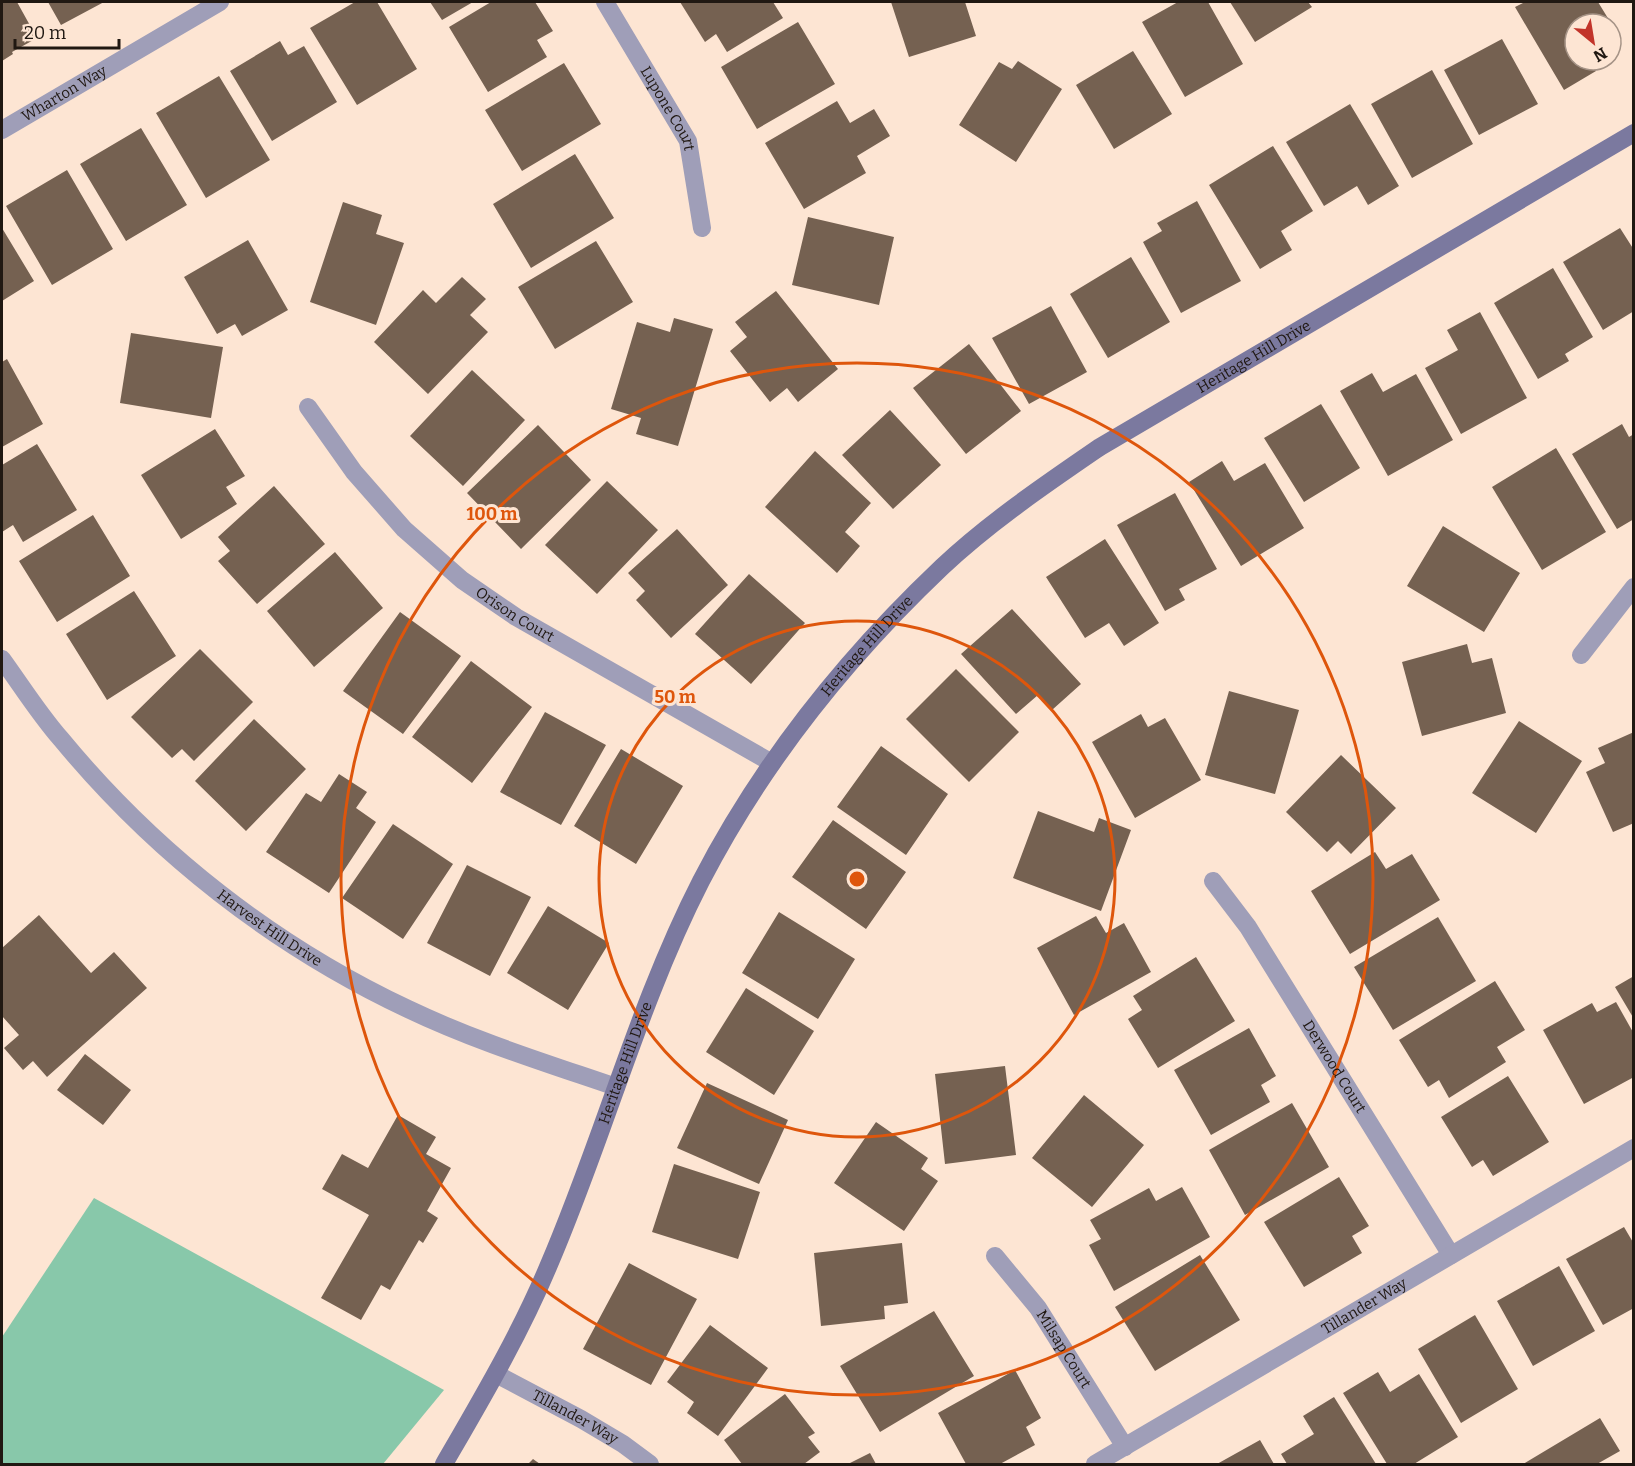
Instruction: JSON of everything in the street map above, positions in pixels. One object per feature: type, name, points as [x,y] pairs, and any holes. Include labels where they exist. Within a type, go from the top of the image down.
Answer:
[{"type":"street","name":"Wharton Way","points":[[2,130],[220,2]]},
{"type":"street","name":"Lupone Court","points":[[605,2],[688,141],[702,228]]},
{"type":"street","name":"Heritage Hill Drive","points":[[444,1464],[496,1374],[548,1268],[592,1156],[659,969],[697,890],[751,793],[821,697],[874,636],[944,566],[1020,502],[1100,447],[1634,133]]},
{"type":"street","name":"Orison Court","points":[[308,406],[354,472],[382,505],[404,529],[462,580],[516,617],[772,763]]},
{"type":"street","points":[[1581,655],[1634,587]]},
{"type":"street","name":"Harvest Hill Drive","points":[[2,659],[60,738],[117,802],[179,862],[261,925],[348,979],[409,1010],[472,1036],[616,1087]]},
{"type":"street","name":"Derwood Court","points":[[1213,881],[1248,927],[1451,1255]]},
{"type":"street","name":"Tillander Way","points":[[1095,1464],[1634,1148]]},
{"type":"street","name":"Milsap Court","points":[[995,1256],[1038,1308],[1125,1447]]},
{"type":"street","name":"Tillander Way","points":[[496,1374],[582,1419],[650,1464]]},
{"type":"green space","points":[[94,1198],[444,1390],[383,1464],[2,1464],[2,1337]]},
{"type":"building","points":[[2,2],[17,2],[37,38],[12,52],[13,54],[2,61]]},
{"type":"building","points":[[48,2],[104,2],[61,25]]},
{"type":"building","points":[[355,2],[377,2],[417,69],[357,105],[310,28]]},
{"type":"building","points":[[430,2],[473,2],[442,20]]},
{"type":"building","points":[[491,2],[535,2],[553,31],[537,40],[547,57],[488,92],[449,27]]},
{"type":"building","points":[[680,2],[773,2],[783,18],[727,52],[716,34],[705,42]]},
{"type":"building","points":[[891,2],[965,2],[976,36],[909,57]]},
{"type":"building","points":[[1178,2],[1208,2],[1243,64],[1185,97],[1142,22]]},
{"type":"building","points":[[1230,2],[1308,2],[1312,7],[1255,42]]},
{"type":"building","points":[[1525,2],[1598,2],[1604,12],[1563,12],[1563,72],[1594,72],[1564,90],[1515,7]]},
{"type":"building","points":[[798,22],[835,84],[757,129],[721,67]]},
{"type":"building","points":[[1502,39],[1538,104],[1479,135],[1444,70]]},
{"type":"building","points":[[280,41],[288,55],[304,46],[337,102],[272,141],[230,71]]},
{"type":"building","points":[[1133,51],[1172,114],[1114,149],[1076,85]]},
{"type":"building","points":[[1018,61],[1062,89],[1016,162],[959,125],[999,62],[1012,69]]},
{"type":"building","points":[[564,63],[601,124],[522,171],[485,110]]},
{"type":"building","points":[[1432,70],[1473,144],[1412,178],[1371,104]]},
{"type":"building","points":[[219,76],[270,160],[206,198],[156,113]]},
{"type":"building","points":[[837,101],[850,123],[874,109],[890,136],[857,156],[866,173],[804,209],[765,143]]},
{"type":"building","points":[[1350,104],[1399,186],[1368,205],[1357,186],[1324,206],[1286,142]]},
{"type":"building","points":[[141,128],[187,205],[126,241],[80,164]]},
{"type":"building","points":[[1273,146],[1313,211],[1281,231],[1292,250],[1260,269],[1209,185]]},
{"type":"building","points":[[575,154],[614,218],[531,268],[493,204]]},
{"type":"building","points":[[67,170],[113,249],[52,285],[6,206]]},
{"type":"building","points":[[1197,201],[1241,281],[1181,313],[1143,242],[1162,231],[1157,223]]},
{"type":"building","points":[[343,202],[382,215],[376,234],[404,243],[376,325],[310,302]]},
{"type":"building","points":[[808,217],[894,237],[879,305],[792,285]]},
{"type":"building","points":[[2,228],[34,281],[2,301]]},
{"type":"building","points":[[1620,228],[1634,250],[1634,311],[1603,330],[1563,262]]},
{"type":"building","points":[[248,240],[288,310],[242,336],[235,324],[217,334],[184,277]]},
{"type":"building","points":[[596,241],[633,302],[555,349],[518,287]]},
{"type":"building","points":[[1131,257],[1170,322],[1108,358],[1070,294]]},
{"type":"building","points":[[1553,268],[1593,337],[1565,354],[1569,361],[1538,379],[1494,303]]},
{"type":"building","points":[[462,277],[486,299],[470,315],[488,332],[428,394],[374,342],[423,290],[436,303]]},
{"type":"building","points":[[776,291],[838,369],[798,402],[787,388],[770,402],[730,351],[747,337],[735,322]]},
{"type":"building","points":[[1051,306],[1087,372],[1029,404],[992,338]]},
{"type":"building","points":[[1480,312],[1527,398],[1461,434],[1425,368],[1458,350],[1447,330]]},
{"type":"building","points":[[674,318],[713,329],[678,446],[636,434],[641,418],[611,409],[637,322],[670,332]]},
{"type":"building","points":[[131,333],[223,347],[211,418],[120,403]]},
{"type":"building","points":[[969,344],[1021,411],[966,454],[913,388]]},
{"type":"building","points":[[7,359],[43,424],[2,447],[2,362]]},
{"type":"building","points":[[472,370],[525,420],[463,486],[410,436]]},
{"type":"building","points":[[1372,373],[1383,392],[1416,374],[1453,440],[1388,476],[1340,391]]},
{"type":"building","points":[[1321,404],[1360,468],[1304,502],[1264,438]]},
{"type":"building","points":[[890,410],[941,465],[893,509],[842,455]]},
{"type":"building","points":[[1622,424],[1629,437],[1634,434],[1634,519],[1617,529],[1572,454]]},
{"type":"building","points":[[538,425],[591,480],[521,549],[467,493]]},
{"type":"building","points":[[215,429],[245,476],[226,487],[237,504],[181,539],[141,475]]},
{"type":"building","points":[[37,444],[77,510],[23,542],[13,525],[2,532],[2,465]]},
{"type":"building","points":[[1556,448],[1606,532],[1542,570],[1492,487]]},
{"type":"building","points":[[815,451],[871,503],[845,532],[860,546],[837,573],[765,507]]},
{"type":"building","points":[[1222,461],[1234,481],[1265,463],[1304,528],[1241,566],[1189,482]]},
{"type":"building","points":[[607,481],[658,530],[597,594],[545,545]]},
{"type":"building","points":[[274,486],[325,544],[257,604],[218,561],[230,551],[218,537]]},
{"type":"building","points":[[1175,493],[1217,569],[1179,589],[1185,600],[1165,611],[1117,525]]},
{"type":"building","points":[[93,515],[130,576],[57,622],[19,561]]},
{"type":"building","points":[[1443,526],[1520,573],[1484,632],[1407,586]]},
{"type":"building","points":[[677,529],[728,585],[671,638],[636,600],[645,591],[628,573]]},
{"type":"building","points":[[1105,539],[1159,623],[1124,646],[1109,623],[1085,638],[1046,577]]},
{"type":"building","points":[[335,552],[383,608],[314,667],[267,611]]},
{"type":"building","points":[[749,574],[805,623],[751,684],[695,634]]},
{"type":"building","points":[[134,591],[176,656],[107,700],[66,634]]},
{"type":"building","points":[[1012,609],[1081,684],[1052,710],[1038,695],[1016,714],[961,654]]},
{"type":"building","points":[[400,612],[461,656],[403,734],[343,691]]},
{"type":"building","points":[[1467,644],[1472,663],[1492,658],[1506,713],[1422,736],[1402,662]]},
{"type":"building","points":[[200,649],[253,702],[194,761],[182,749],[172,758],[131,717]]},
{"type":"building","points":[[471,661],[532,707],[472,783],[412,737]]},
{"type":"building","points":[[956,669],[1019,732],[969,782],[906,719]]},
{"type":"building","points":[[1229,691],[1299,710],[1275,794],[1205,775]]},
{"type":"building","points":[[545,712],[606,745],[561,825],[500,792]]},
{"type":"building","points":[[1141,714],[1148,727],[1165,718],[1201,780],[1135,818],[1092,742]]},
{"type":"building","points":[[254,719],[306,769],[246,831],[195,781]]},
{"type":"building","points":[[1519,721],[1582,761],[1536,833],[1472,793]]},
{"type":"building","points":[[1634,732],[1634,823],[1613,832],[1586,772],[1605,763],[1598,748]]},
{"type":"building","points":[[881,746],[948,794],[906,855],[837,807]]},
{"type":"building","points":[[621,749],[683,786],[636,864],[574,826]]},
{"type":"building","points":[[1341,755],[1396,808],[1351,854],[1338,841],[1327,852],[1286,812]]},
{"type":"building","points":[[339,774],[367,792],[356,808],[376,822],[329,893],[266,852],[306,793],[321,802]]},
{"type":"building","points":[[1038,811],[1094,832],[1099,818],[1131,830],[1101,911],[1013,878]]},
{"type":"building","points":[[833,820],[906,872],[866,929],[792,877]]},
{"type":"building","points":[[393,824],[453,864],[403,939],[342,898]]},
{"type":"building","points":[[1375,852],[1386,869],[1412,854],[1440,900],[1350,954],[1311,891]]},
{"type":"building","points":[[467,865],[531,897],[490,976],[427,943]]},
{"type":"building","points":[[548,906],[609,943],[568,1010],[507,973]]},
{"type":"building","points":[[779,912],[855,959],[818,1019],[742,973]]},
{"type":"building","points":[[39,915],[91,973],[114,952],[147,988],[47,1077],[33,1061],[23,1070],[4,1048],[19,1035],[2,1016],[2,948]]},
{"type":"building","points":[[1096,916],[1106,933],[1124,923],[1151,972],[1074,1015],[1037,948]]},
{"type":"building","points":[[1438,917],[1476,981],[1393,1030],[1354,967]]},
{"type":"building","points":[[1196,957],[1235,1021],[1158,1068],[1128,1019],[1142,1010],[1133,996]]},
{"type":"building","points":[[1634,976],[1634,1019],[1615,987]]},
{"type":"building","points":[[1495,981],[1525,1030],[1497,1047],[1506,1062],[1449,1098],[1439,1080],[1428,1087],[1399,1040]]},
{"type":"building","points":[[746,988],[814,1031],[774,1095],[706,1052]]},
{"type":"building","points":[[1616,1002],[1634,1034],[1634,1077],[1584,1104],[1543,1030],[1592,1003],[1597,1012]]},
{"type":"building","points":[[1249,1028],[1276,1076],[1261,1085],[1270,1102],[1211,1135],[1174,1070]]},
{"type":"building","points":[[85,1054],[131,1090],[103,1125],[57,1090]]},
{"type":"building","points":[[1005,1066],[1016,1155],[945,1164],[935,1074]]},
{"type":"building","points":[[1508,1076],[1549,1142],[1493,1176],[1483,1160],[1472,1167],[1441,1117]]},
{"type":"building","points":[[707,1083],[788,1120],[759,1184],[677,1148]]},
{"type":"building","points":[[1084,1095],[1144,1145],[1092,1207],[1032,1158]]},
{"type":"building","points":[[1292,1103],[1329,1167],[1245,1215],[1209,1150]]},
{"type":"building","points":[[398,1115],[436,1137],[426,1154],[451,1168],[427,1211],[438,1218],[423,1243],[419,1240],[390,1290],[381,1285],[361,1320],[321,1298],[369,1215],[322,1189],[342,1154],[368,1168]]},
{"type":"building","points":[[876,1122],[928,1158],[921,1169],[938,1181],[904,1231],[834,1183]]},
{"type":"building","points":[[674,1164],[760,1192],[738,1259],[652,1232]]},
{"type":"building","points":[[1339,1177],[1369,1226],[1352,1236],[1362,1253],[1304,1287],[1264,1222]]},
{"type":"building","points":[[1182,1187],[1210,1237],[1114,1291],[1089,1245],[1101,1239],[1090,1220],[1149,1188],[1156,1201]]},
{"type":"building","points":[[1624,1227],[1634,1244],[1634,1308],[1603,1325],[1566,1259]]},
{"type":"building","points":[[902,1243],[908,1303],[884,1306],[885,1319],[821,1326],[814,1253]]},
{"type":"building","points":[[1200,1255],[1240,1320],[1155,1371],[1115,1307]]},
{"type":"building","points":[[629,1263],[697,1299],[651,1385],[583,1349]]},
{"type":"building","points":[[1559,1266],[1595,1331],[1533,1366],[1497,1301]]},
{"type":"building","points":[[934,1311],[974,1376],[880,1432],[840,1366]]},
{"type":"building","points":[[1475,1315],[1518,1389],[1461,1423],[1418,1349]]},
{"type":"building","points":[[710,1325],[768,1368],[718,1436],[687,1413],[694,1402],[667,1382]]},
{"type":"building","points":[[1015,1370],[1041,1418],[1026,1427],[1035,1445],[1000,1464],[966,1464],[938,1413]]},
{"type":"building","points":[[1378,1372],[1390,1392],[1419,1374],[1458,1437],[1414,1464],[1387,1464],[1343,1393]]},
{"type":"building","points":[[785,1394],[815,1433],[808,1437],[820,1452],[804,1464],[742,1464],[724,1440]]},
{"type":"building","points":[[1334,1397],[1376,1464],[1287,1464],[1281,1454],[1314,1434],[1303,1416]]},
{"type":"building","points":[[1600,1418],[1620,1451],[1597,1464],[1523,1464]]},
{"type":"building","points":[[1260,1440],[1274,1464],[1217,1464]]},
{"type":"building","points":[[870,1453],[876,1464],[848,1464]]},
{"type":"building","points":[[533,1459],[540,1464],[528,1464]]}]
